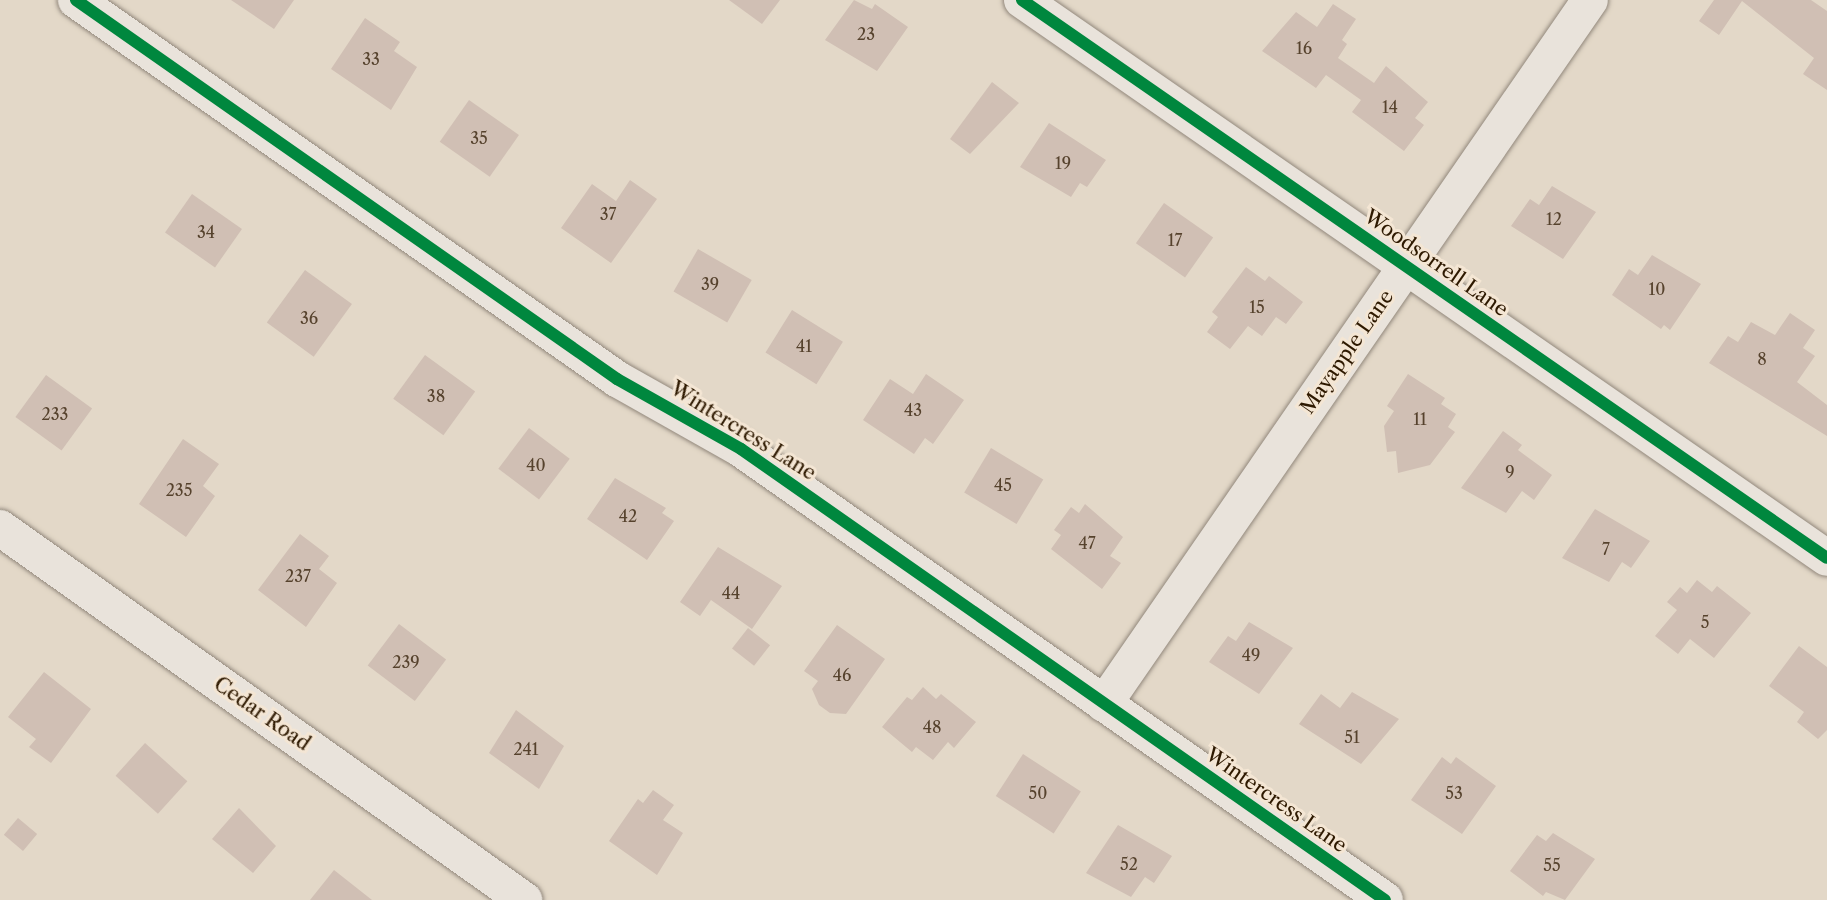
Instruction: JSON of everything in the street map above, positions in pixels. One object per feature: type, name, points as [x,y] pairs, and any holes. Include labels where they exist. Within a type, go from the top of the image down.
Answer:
[{"type":"street","name":"Wintercress Lane","points":[[76,0],[617,379],[741,449],[1385,900]]},
{"type":"street","name":"Woodsorrell Lane","points":[[1022,0],[1827,558]]},
{"type":"street","name":"Mayapple Lane","points":[[1104,704],[1590,0]]},
{"type":"street","name":"Cedar Road","points":[[0,528],[524,900]]},
{"type":"building","points":[[231,0],[294,0],[274,29]]},
{"type":"building","points":[[729,0],[780,0],[762,24]]},
{"type":"building","points":[[854,0],[872,9],[875,4],[908,27],[877,71],[825,40]]},
{"type":"building","points":[[1714,0],[1811,0],[1827,11],[1827,90],[1803,74],[1814,58],[1742,1],[1719,35],[1699,21]]},
{"type":"building","points":[[1333,4],[1356,19],[1342,40],[1347,44],[1338,58],[1374,83],[1386,66],[1428,102],[1415,118],[1424,125],[1404,151],[1352,112],[1361,100],[1326,75],[1316,88],[1262,51],[1296,12],[1317,27]]},
{"type":"building","points":[[365,18],[400,42],[394,51],[417,67],[391,110],[331,69]]},
{"type":"building","points":[[992,82],[1019,103],[970,154],[950,139]]},
{"type":"building","points":[[469,100],[519,135],[490,177],[440,142]]},
{"type":"building","points":[[1049,123],[1106,160],[1087,187],[1080,183],[1071,197],[1020,167]]},
{"type":"building","points":[[630,180],[657,199],[611,263],[561,228],[592,184],[616,201]]},
{"type":"building","points":[[1552,186],[1596,212],[1563,259],[1511,226],[1530,199],[1539,205]]},
{"type":"building","points":[[192,194],[242,229],[215,267],[165,233]]},
{"type":"building","points":[[1164,203],[1213,237],[1185,278],[1136,243]]},
{"type":"building","points":[[698,249],[752,280],[727,322],[674,291]]},
{"type":"building","points":[[1652,255],[1701,284],[1670,330],[1664,325],[1661,329],[1612,295],[1629,269],[1638,275]]},
{"type":"building","points":[[1246,267],[1265,281],[1269,276],[1303,302],[1286,324],[1276,317],[1262,336],[1248,326],[1230,349],[1207,332],[1218,317],[1212,312]]},
{"type":"building","points":[[305,270],[352,304],[314,357],[267,323]]},
{"type":"building","points":[[792,310],[843,342],[816,384],[766,352]]},
{"type":"building","points":[[1790,313],[1815,330],[1803,348],[1815,356],[1797,382],[1827,405],[1827,436],[1709,363],[1728,336],[1738,342],[1751,322],[1775,335]]},
{"type":"building","points":[[425,355],[475,391],[443,435],[393,399]]},
{"type":"building","points":[[926,374],[964,400],[933,444],[925,438],[914,454],[863,420],[890,379],[913,394]]},
{"type":"building","points":[[1408,374],[1445,398],[1441,404],[1456,414],[1448,427],[1455,432],[1430,465],[1398,473],[1396,451],[1387,452],[1384,426],[1394,411],[1387,406]]},
{"type":"building","points":[[46,375],[92,409],[62,451],[15,417]]},
{"type":"building","points":[[529,428],[570,459],[539,499],[498,469]]},
{"type":"building","points":[[1503,431],[1522,445],[1518,450],[1552,475],[1534,500],[1522,491],[1506,513],[1461,488]]},
{"type":"building","points":[[183,439],[219,464],[203,486],[215,496],[186,537],[139,504]]},
{"type":"building","points":[[991,448],[1043,479],[1017,524],[964,493]]},
{"type":"building","points":[[615,478],[666,508],[662,513],[674,521],[647,560],[587,519]]},
{"type":"building","points":[[1085,504],[1123,537],[1110,556],[1121,563],[1102,589],[1051,549],[1061,535],[1054,530],[1071,507],[1079,513]]},
{"type":"building","points":[[1595,509],[1650,541],[1631,568],[1622,562],[1609,582],[1562,558]]},
{"type":"building","points":[[300,534],[329,556],[319,569],[337,583],[306,627],[258,590]]},
{"type":"building","points":[[718,547],[782,586],[752,629],[711,600],[700,616],[680,602]]},
{"type":"building","points":[[1697,580],[1712,592],[1717,586],[1751,613],[1714,658],[1690,639],[1678,654],[1655,636],[1677,610],[1667,602],[1680,587],[1687,593]]},
{"type":"building","points":[[1249,622],[1293,648],[1259,694],[1209,662],[1228,636],[1236,641]]},
{"type":"building","points":[[399,624],[446,660],[415,701],[368,666]]},
{"type":"building","points":[[837,625],[885,659],[846,714],[830,713],[819,705],[812,689],[818,681],[804,671]]},
{"type":"building","points":[[748,628],[770,645],[754,666],[732,648]]},
{"type":"building","points":[[1799,646],[1827,667],[1827,730],[1818,739],[1797,722],[1804,712],[1769,686]]},
{"type":"building","points":[[44,672],[91,709],[51,763],[29,747],[36,739],[8,717]]},
{"type":"building","points":[[923,687],[936,699],[941,694],[976,722],[954,748],[948,742],[933,760],[916,747],[912,752],[882,727],[907,697],[912,700]]},
{"type":"building","points":[[1352,692],[1399,719],[1361,764],[1299,724],[1321,694],[1340,708]]},
{"type":"building","points":[[516,710],[564,746],[539,789],[489,753]]},
{"type":"building","points":[[145,743],[187,781],[158,814],[116,776]]},
{"type":"building","points":[[1023,754],[1081,792],[1054,834],[996,796]]},
{"type":"building","points":[[1442,757],[1451,764],[1456,757],[1496,786],[1462,834],[1411,800]]},
{"type":"building","points":[[653,790],[674,805],[663,820],[683,833],[657,875],[609,841],[638,799],[643,803]]},
{"type":"building","points":[[239,808],[276,846],[253,873],[212,839]]},
{"type":"building","points":[[18,818],[37,834],[23,851],[4,835]]},
{"type":"building","points":[[1118,825],[1172,856],[1154,883],[1145,877],[1131,897],[1086,873]]},
{"type":"building","points":[[1553,833],[1595,859],[1565,900],[1546,892],[1543,896],[1510,871],[1537,835],[1546,841]]},
{"type":"building","points":[[334,870],[372,900],[310,900]]},
{"type":"cycle path","points":[[76,0],[617,379],[741,449],[1385,900]]},
{"type":"cycle path","points":[[1022,0],[1827,558]]}]
